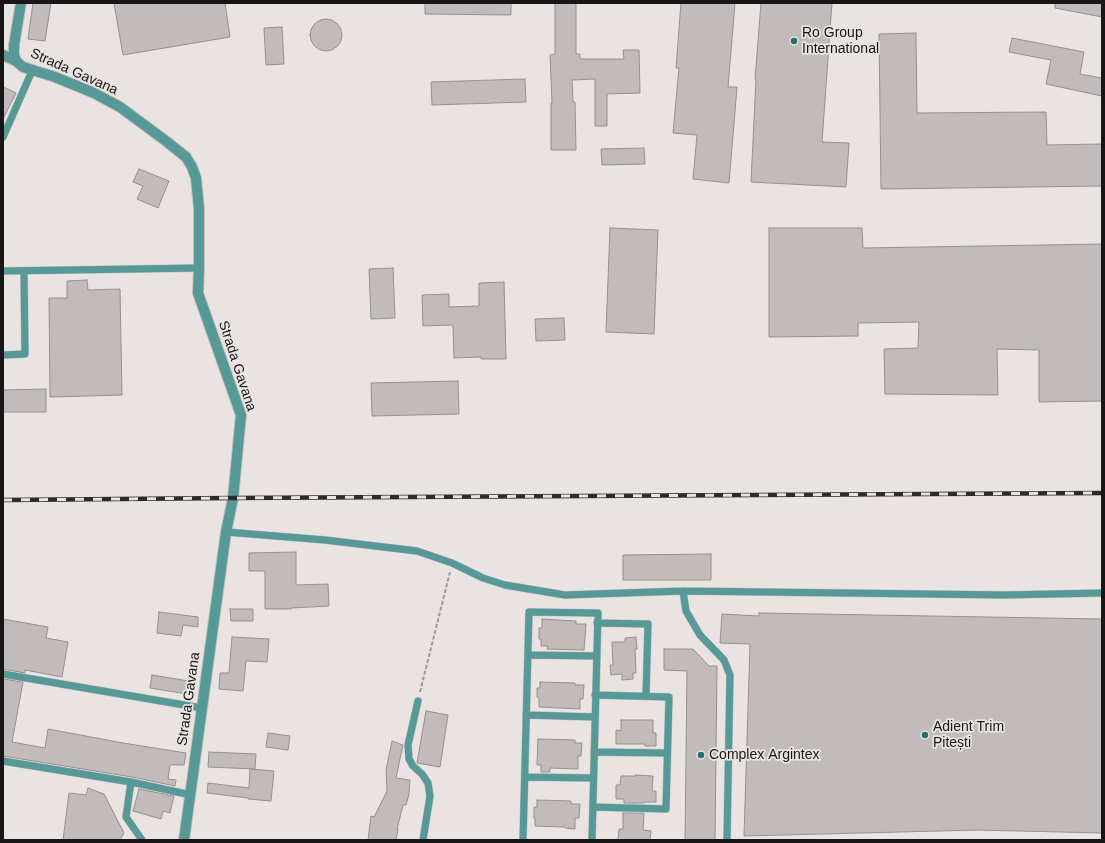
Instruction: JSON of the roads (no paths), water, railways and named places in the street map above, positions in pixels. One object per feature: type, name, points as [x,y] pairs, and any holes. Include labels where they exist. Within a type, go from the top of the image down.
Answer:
[{"type":"street","name":"Strada Gavana","points":[[21,3],[14,45],[16,61],[32,71],[55,77],[94,93],[120,107],[186,157],[196,178],[198,209],[198,293],[241,415],[233,498],[226,532],[184,840]]},
{"type":"street","points":[[3,55],[16,61]]},
{"type":"lane","points":[[3,137],[32,71]]},
{"type":"lane","points":[[3,271],[199,268]]},
{"type":"lane","points":[[3,354],[25,354],[24,271]]},
{"type":"lane","points":[[226,532],[417,550],[452,563],[483,578],[565,595],[682,591],[1005,595],[1102,593]]},
{"type":"lane","points":[[682,591],[686,611],[700,636],[724,660],[730,675],[727,840]]},
{"type":"lane","points":[[523,840],[529,612],[598,613],[592,840]]},
{"type":"lane","points":[[598,623],[648,624],[646,696]]},
{"type":"lane","points":[[528,655],[597,656]]},
{"type":"lane","points":[[3,674],[202,708]]},
{"type":"lane","points":[[593,807],[666,809],[669,697],[596,695]]},
{"type":"lane","points":[[418,700],[408,745],[409,759],[413,766],[428,782],[430,796],[423,840]]},
{"type":"lane","points":[[526,715],[595,717]]},
{"type":"lane","points":[[594,752],[667,753]]},
{"type":"lane","points":[[3,761],[131,782],[191,795]]},
{"type":"lane","points":[[525,776],[593,778]]},
{"type":"lane","points":[[131,782],[126,817],[142,840]]},
{"type":"railway","points":[[3,500],[1102,493]]},
{"type":"place","name":"Ro Group International","points":[[794,41]]},
{"type":"place","name":"Adient Trim Pitești","points":[[925,735]]},
{"type":"place","name":"Complex Argintex","points":[[701,755]]}]
